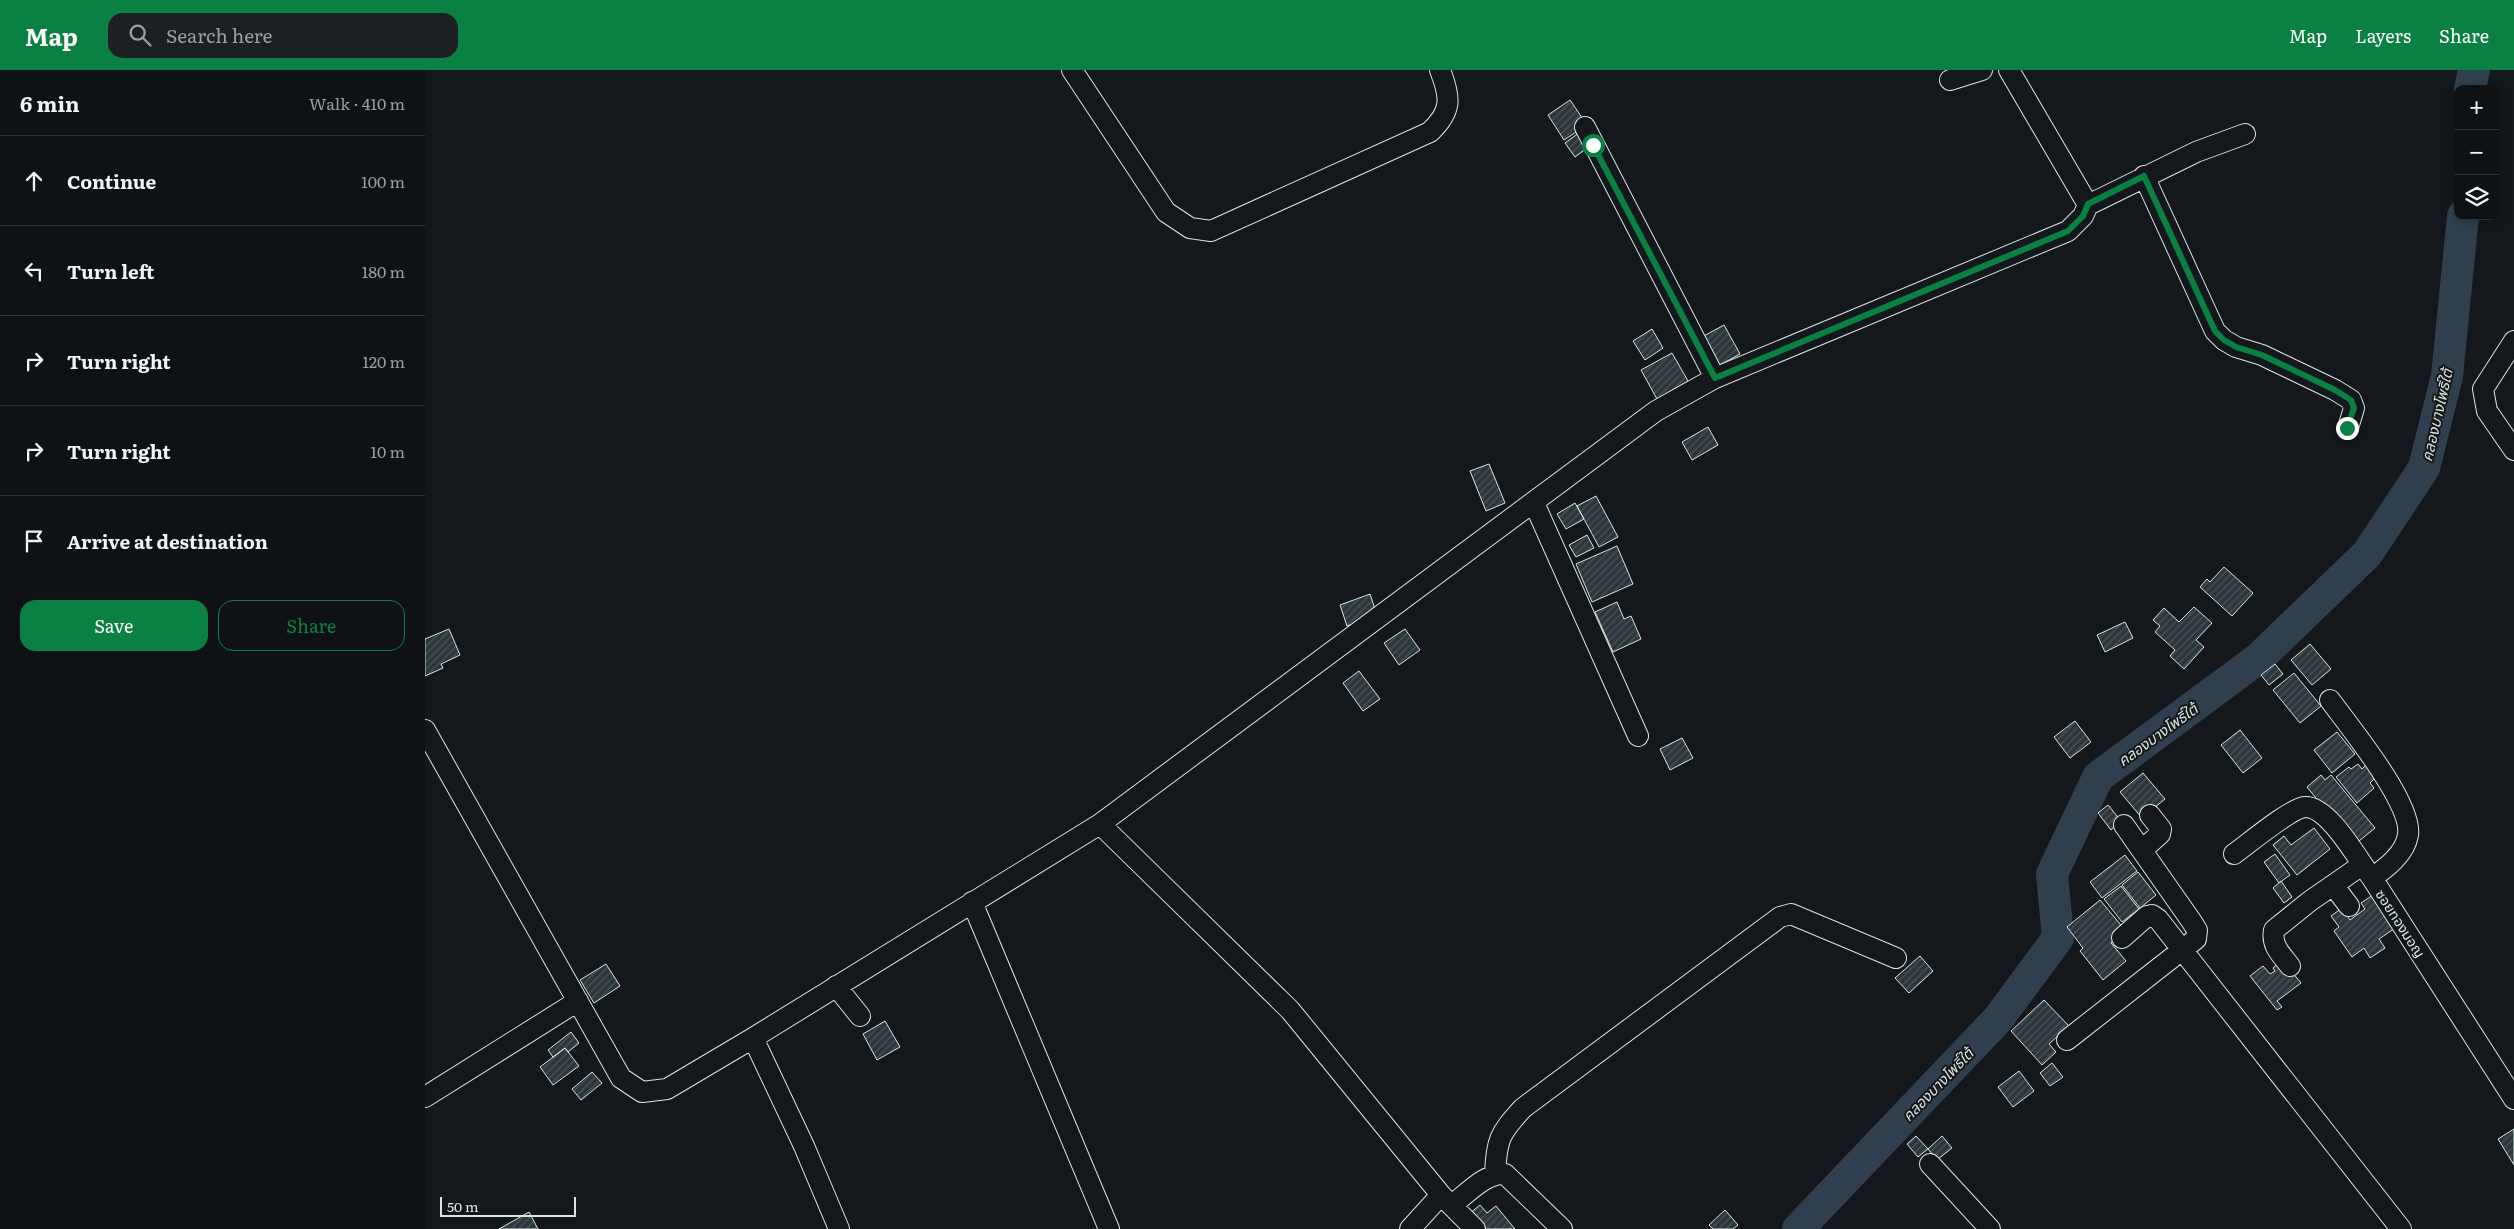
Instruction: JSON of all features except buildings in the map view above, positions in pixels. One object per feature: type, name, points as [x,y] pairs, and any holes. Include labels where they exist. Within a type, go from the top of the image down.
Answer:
[{"type":"street","points":[[1072,70],[1166,212],[1190,228],[1211,231],[1431,132],[1444,119],[1449,103],[1440,70]]},
{"type":"street","points":[[1950,80],[1982,70]]},
{"type":"street","points":[[2009,70],[2088,204]]},
{"type":"street","points":[[1585,127],[1715,378]]},
{"type":"street","points":[[425,730],[621,1078],[642,1092],[667,1089],[1100,824],[1656,411],[1715,378],[2068,231],[2083,216],[2088,204],[2196,152],[2245,134]]},
{"type":"street","points":[[2144,176],[2215,331],[2224,340],[2236,347],[2262,355],[2335,390],[2351,400],[2354,408],[2347,428]]},
{"type":"street","points":[[2514,341],[2483,389],[2487,411],[2514,450]]},
{"type":"street","points":[[1534,503],[1638,736]]},
{"type":"street","name":"ซอยทองมอญ","points":[[2330,700],[2374,760],[2406,818],[2408,834],[2404,845],[2395,858],[2367,872],[2514,1098]]},
{"type":"street","points":[[2234,854],[2303,807],[2314,808],[2322,812],[2333,824],[2367,872],[2333,885],[2274,930],[2274,946],[2291,966]]},
{"type":"street","points":[[2142,850],[2160,834],[2161,829],[2150,815]]},
{"type":"street","points":[[1100,824],[1289,1010],[1447,1200],[1475,1229]]},
{"type":"street","points":[[2067,1040],[2195,939],[2197,930],[2124,825]]},
{"type":"street","points":[[2333,885],[2349,906]]},
{"type":"street","points":[[972,902],[1109,1229]]},
{"type":"street","points":[[1495,1174],[1496,1145],[1505,1128],[1523,1108],[1780,917],[1791,914],[1896,958]]},
{"type":"street","points":[[2122,938],[2147,916],[2152,915],[2182,950],[2401,1229]]},
{"type":"street","points":[[836,986],[860,1016]]},
{"type":"street","points":[[425,1096],[578,1001]]},
{"type":"street","points":[[753,1038],[804,1146],[839,1229]]},
{"type":"street","points":[[1930,1164],[1990,1229]]},
{"type":"street","points":[[1410,1229],[1447,1200],[1495,1174],[1505,1174],[1517,1183],[1561,1229]]},
{"type":"waterway","name":"คลองบางโพธิ์ใต้","points":[[2471,85],[2474,70]]},
{"type":"waterway","name":"คลองบางโพธิ์ใต้","points":[[1798,1229],[1998,1019],[2058,938],[2052,874],[2098,777],[2259,658],[2367,554],[2424,468],[2447,376],[2463,220]]},
{"type":"route","points":[[1593,145],[1715,378],[2068,231],[2083,216],[2088,204],[2144,176],[2172,241],[2215,331],[2224,340],[2236,347],[2262,355],[2335,390],[2351,400],[2354,408],[2347,428]]}]
